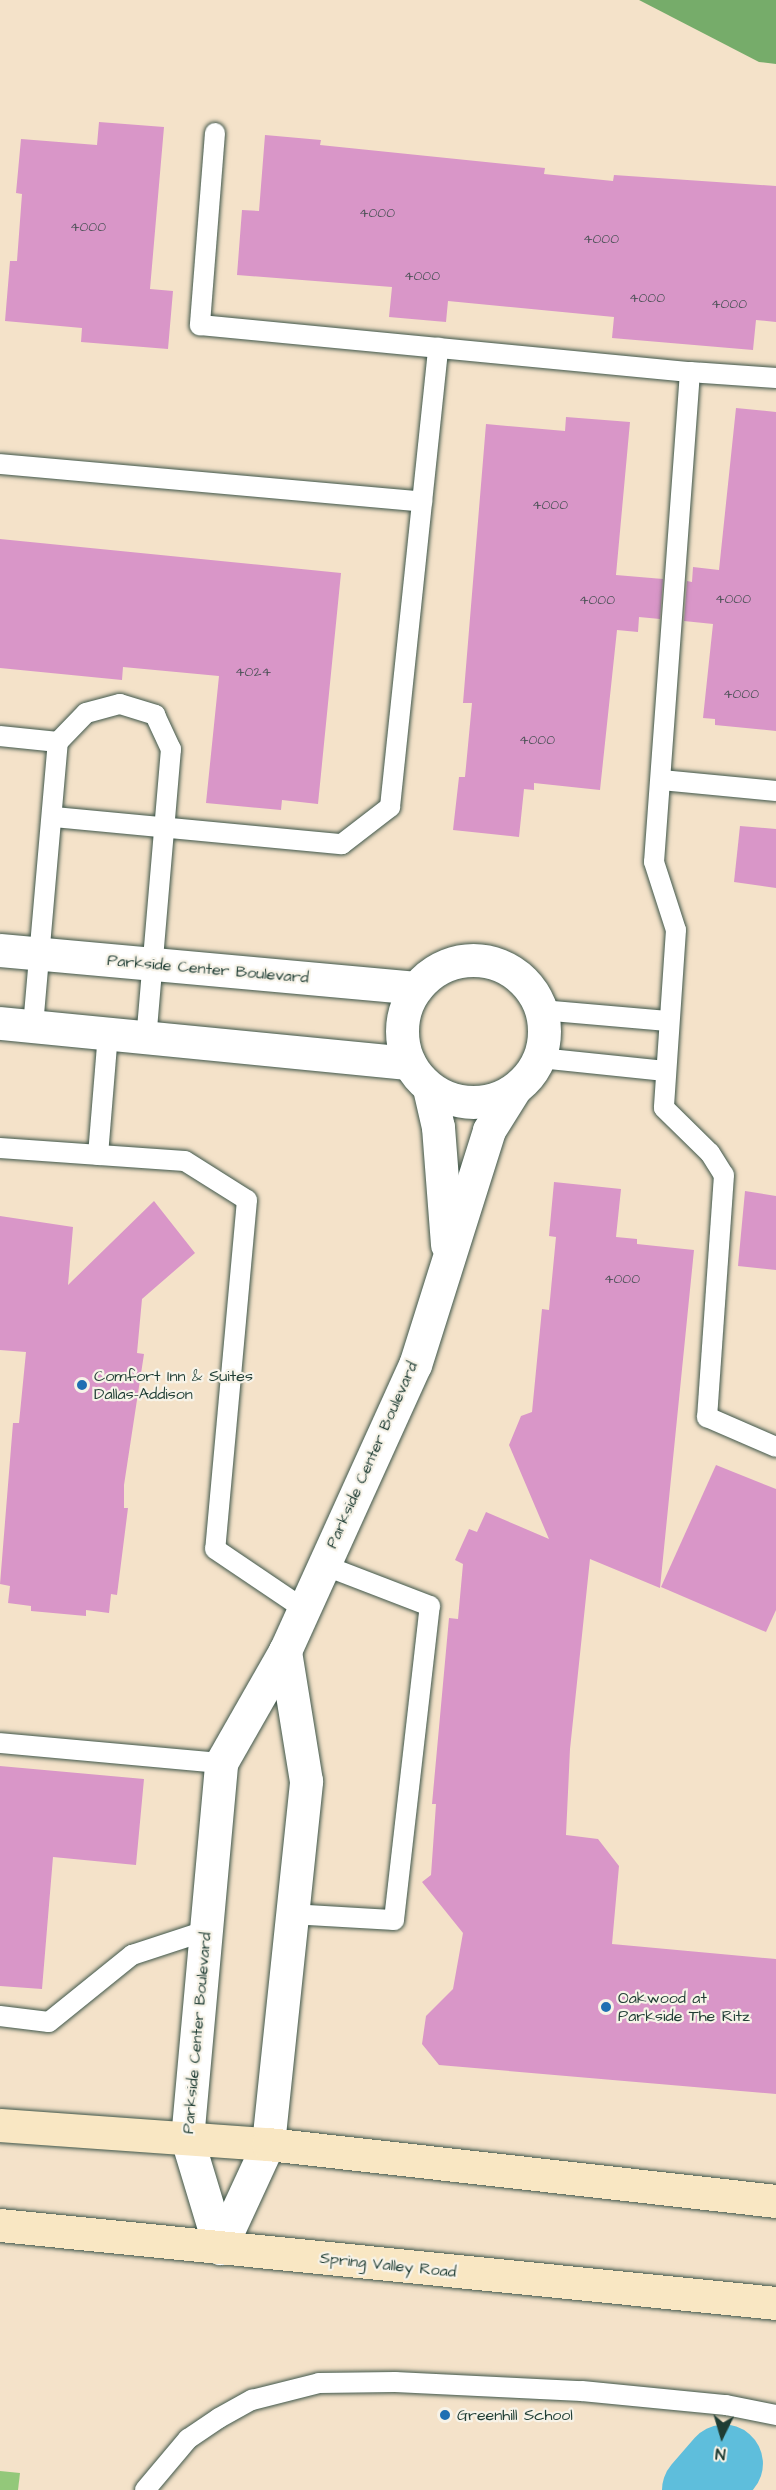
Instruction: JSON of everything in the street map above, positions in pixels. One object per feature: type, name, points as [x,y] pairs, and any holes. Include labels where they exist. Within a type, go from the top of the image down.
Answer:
[{"type":"main road","points":[[0,2125],[268,2144],[776,2201]]},
{"type":"main road","name":"Spring Valley Road","points":[[0,2225],[776,2303]]},
{"type":"street","name":"Parkside Center Boulevard","points":[[0,950],[416,988]]},
{"type":"street","points":[[468,960],[493,962],[515,973],[533,990],[541,1010],[545,1038],[540,1058],[514,1090],[496,1099],[475,1102],[451,1099],[419,1075],[403,1046],[401,1022],[416,988],[445,965],[468,960]]},
{"type":"street","points":[[0,1023],[146,1038],[419,1075]]},
{"type":"street","name":"Parkside Center Boulevard","points":[[419,1075],[438,1127],[447,1255]]},
{"type":"street","name":"Parkside Center Boulevard","points":[[220,2248],[187,2139],[221,1763],[285,1651],[414,1365],[447,1255],[489,1130],[514,1090]]},
{"type":"street","points":[[220,2248],[268,2144],[306,1780],[285,1651]]},
{"type":"lane","points":[[215,133],[200,325],[690,372],[776,378]]},
{"type":"lane","points":[[54,817],[342,844],[390,807],[438,348]]},
{"type":"lane","points":[[690,372],[654,862],[676,930],[668,1021],[664,1108],[710,1153],[724,1175],[707,1417],[776,1447]]},
{"type":"lane","points":[[0,464],[422,502]]},
{"type":"lane","points":[[33,1026],[54,817],[58,742],[86,713],[120,704],[155,715],[171,748],[146,1038]]},
{"type":"lane","points":[[0,736],[58,742]]},
{"type":"lane","points":[[661,780],[776,791]]},
{"type":"lane","points":[[541,1010],[668,1021]]},
{"type":"lane","points":[[98,1155],[108,1034]]},
{"type":"lane","points":[[540,1058],[665,1071]]},
{"type":"lane","points":[[0,1148],[185,1161],[247,1200],[215,1549],[304,1609]]},
{"type":"lane","points":[[292,1914],[394,1920],[430,1606],[323,1565]]},
{"type":"lane","points":[[0,1743],[221,1763]]},
{"type":"lane","points":[[0,2016],[49,2022],[132,1955],[205,1931]]},
{"type":"lane","points":[[146,2490],[188,2439],[219,2418],[252,2400],[319,2383],[395,2382],[582,2391],[726,2405],[776,2415]]},
{"type":"green space","points":[[639,0],[776,0],[776,64],[759,62]]},
{"type":"green space","points":[[0,2471],[20,2473],[18,2490],[0,2490]]},
{"type":"building","points":[[99,122],[164,127],[150,289],[173,291],[168,349],[81,342],[82,328],[5,321],[10,261],[17,261],[22,194],[16,193],[21,139],[97,145]]},
{"type":"building","points":[[265,135],[321,140],[320,145],[545,168],[544,174],[613,181],[614,175],[776,186],[776,322],[756,320],[753,350],[612,338],[614,317],[448,301],[446,322],[389,317],[392,287],[237,275],[242,210],[259,211]]},
{"type":"building","points":[[736,408],[776,412],[776,731],[715,725],[715,719],[703,718],[713,624],[684,621],[687,581],[692,582],[693,567],[719,570]]},
{"type":"building","points":[[566,417],[630,422],[616,575],[663,579],[660,619],[639,617],[638,632],[617,630],[600,790],[534,783],[534,790],[524,789],[519,837],[453,830],[459,777],[465,777],[472,703],[463,703],[486,424],[565,431]]},
{"type":"building","points":[[0,539],[341,573],[318,804],[282,800],[281,810],[206,803],[219,676],[123,667],[122,680],[0,668]]},
{"type":"building","points":[[740,826],[776,829],[776,888],[734,882]]},
{"type":"building","points":[[554,1182],[621,1189],[616,1237],[637,1239],[637,1244],[694,1250],[660,1588],[590,1559],[570,1749],[566,1835],[598,1839],[619,1866],[612,1944],[776,1959],[776,2094],[439,2065],[422,2044],[426,2016],[453,1989],[463,1933],[422,1882],[431,1875],[436,1804],[432,1804],[449,1618],[458,1619],[463,1564],[455,1560],[469,1529],[477,1532],[486,1512],[549,1539],[509,1445],[521,1416],[532,1412],[542,1309],[549,1310],[556,1237],[549,1236]]},
{"type":"building","points":[[745,1191],[776,1196],[776,1270],[738,1266]]},
{"type":"building","name":"Comfort Inn & Suites Dallas-Addison","points":[[154,1201],[195,1253],[142,1299],[137,1353],[144,1354],[124,1485],[124,1508],[128,1508],[117,1595],[111,1594],[109,1613],[86,1610],[86,1616],[31,1611],[31,1606],[8,1603],[10,1586],[0,1584],[13,1423],[19,1423],[26,1352],[0,1350],[0,1216],[73,1227],[68,1285]]},
{"type":"building","points":[[716,1465],[776,1489],[776,1610],[766,1632],[661,1587]]},
{"type":"building","points":[[0,1766],[144,1779],[136,1865],[53,1857],[42,1989],[0,1986]]},
{"type":"waterway","points":[[701,2490],[724,2464]]},
{"type":"place","name":"Comfort Inn & Suites Dallas-Addison","points":[[82,1385]]},
{"type":"place","name":"Oakwood at Parkside The Ritz","points":[[606,2007]]},
{"type":"place","name":"Greenhill School","points":[[445,2415]]}]
